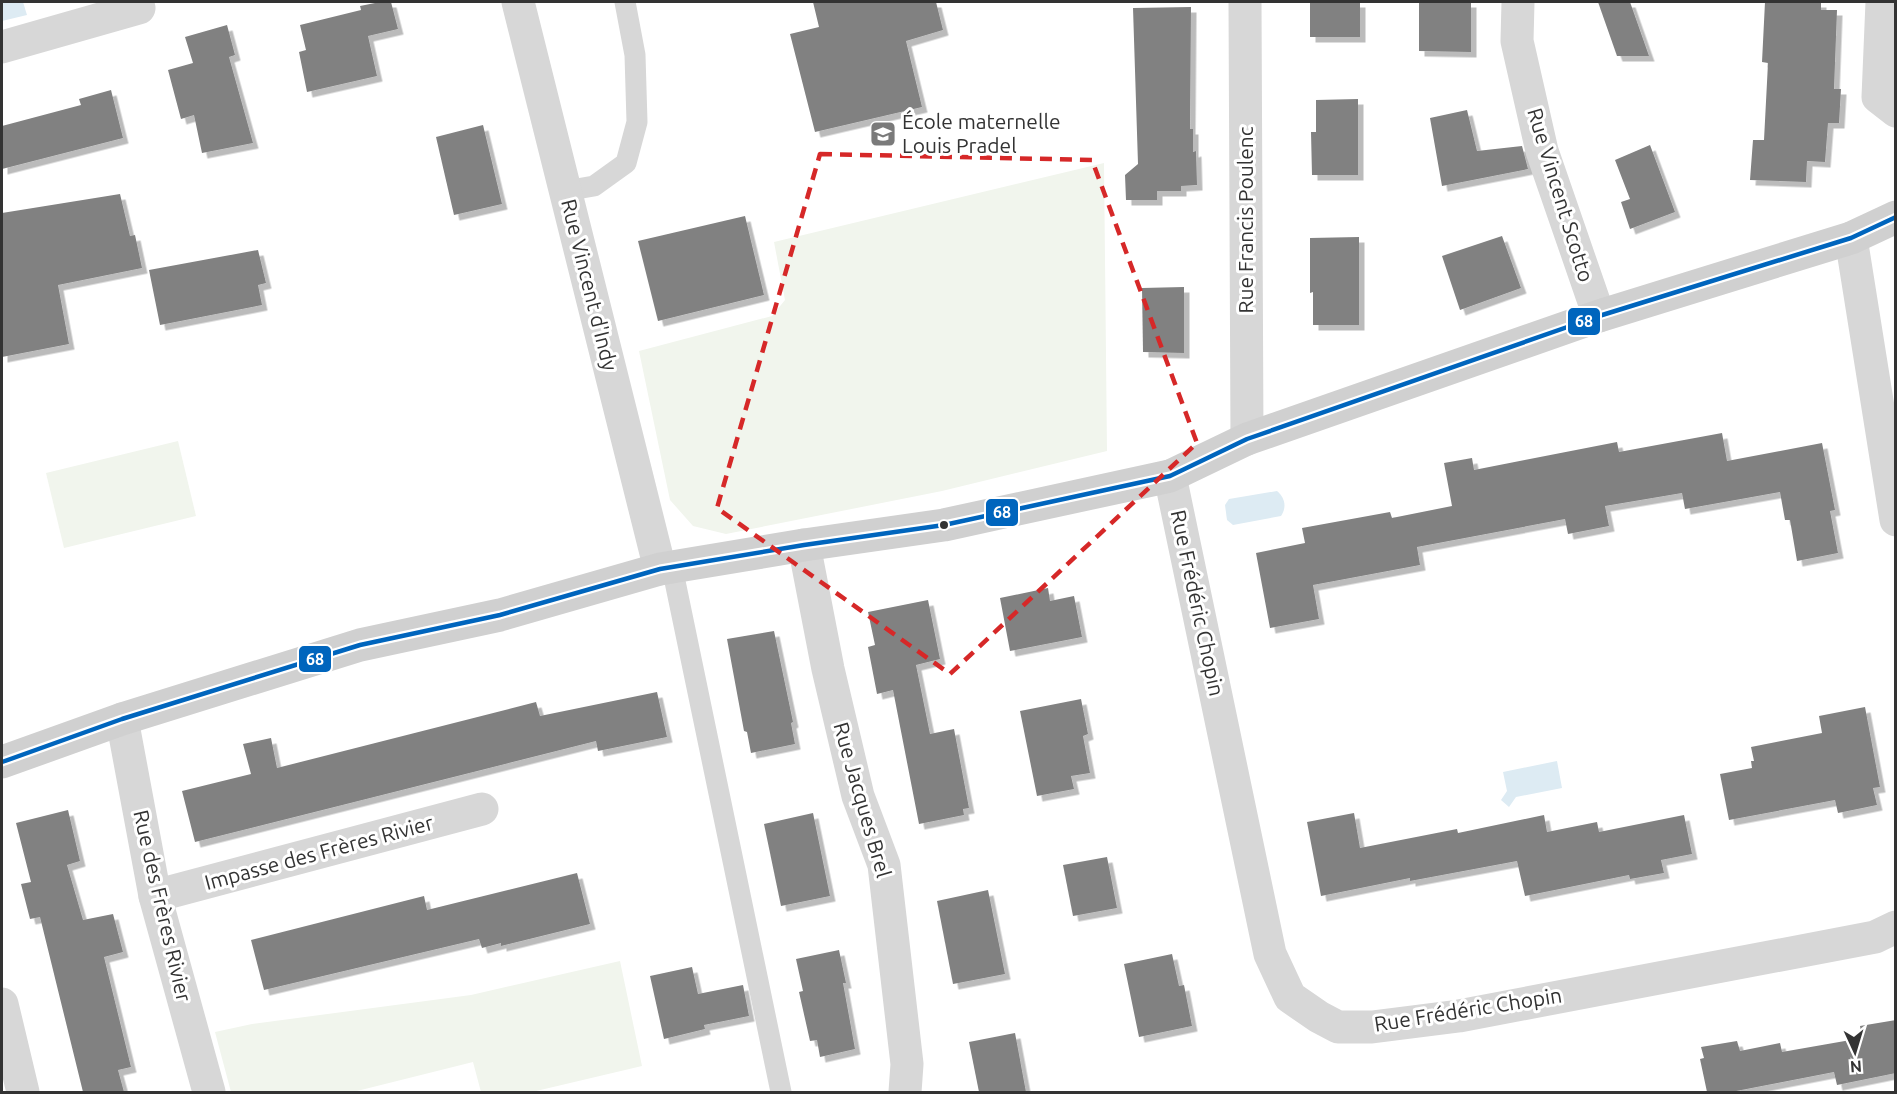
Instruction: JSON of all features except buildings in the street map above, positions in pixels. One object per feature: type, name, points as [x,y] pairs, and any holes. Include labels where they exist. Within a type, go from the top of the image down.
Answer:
[{"type":"street","name":"Rue Vincent d'Indy","points":[[518,2],[565,191],[666,568]]},
{"type":"street","name":"Rue Francis Poulenc","points":[[1245,2],[1247,439]]},
{"type":"street","name":"Rue Vincent Scotto","points":[[1518,2],[1517,41],[1542,151],[1599,316]]},
{"type":"street","points":[[1882,2],[1878,97],[1896,111]]},
{"type":"street","points":[[2,47],[139,8]]},
{"type":"street","points":[[2,762],[122,719],[360,645],[500,615],[666,568],[944,525],[1170,476],[1247,439],[1599,316],[1851,238],[1896,217]]},
{"type":"street","points":[[1851,238],[1896,520]]},
{"type":"street","name":"Rue Frédéric Chopin","points":[[1170,476],[1270,954],[1290,997],[1319,1017],[1338,1027],[1372,1027],[1459,1016],[1875,937],[1896,927]]},
{"type":"street","name":"Rue Jacques Brel","points":[[804,545],[828,669],[858,796],[884,865],[907,1064],[905,1092]]},
{"type":"street","name":"Rue des Frères Rivier","points":[[122,719],[155,896],[209,1092]]},
{"type":"street","name":"Impasse des Frères Rivier","points":[[155,896],[482,809]]},
{"type":"street","points":[[2,1004],[14,1077]]},
{"type":"lane","points":[[565,191],[594,186],[626,163],[637,122],[635,55],[626,2]]},
{"type":"lane","points":[[666,568],[781,1092]]},
{"type":"highlighted area","points":[[820,154],[1092,160],[1197,443],[950,674],[717,508]]},
{"type":"shaded area","points":[[2,2],[23,2],[27,15],[2,21]]},
{"type":"shaded area","points":[[1104,163],[1107,451],[942,491],[726,534],[693,526],[670,500],[639,351],[772,316],[785,300],[774,242]]},
{"type":"shaded area","points":[[178,441],[196,516],[64,548],[46,473]]},
{"type":"shaded area","points":[[1277,491],[1284,503],[1281,516],[1233,525],[1227,520],[1225,505],[1229,499]]},
{"type":"shaded area","points":[[1557,761],[1562,788],[1516,797],[1509,807],[1501,800],[1507,791],[1503,772]]},
{"type":"shaded area","points":[[620,961],[642,1066],[532,1092],[481,1092],[473,1062],[353,1092],[231,1092],[215,1032],[252,1024],[471,995]]},
{"type":"transit line","name":"68","points":[[2,762],[122,719],[360,645],[500,615],[660,569],[944,525],[1170,476],[1247,439],[1599,316],[1851,238],[1896,217]]},
{"type":"place","name":"École maternelle Louis Pradel","points":[[883,134]]}]
